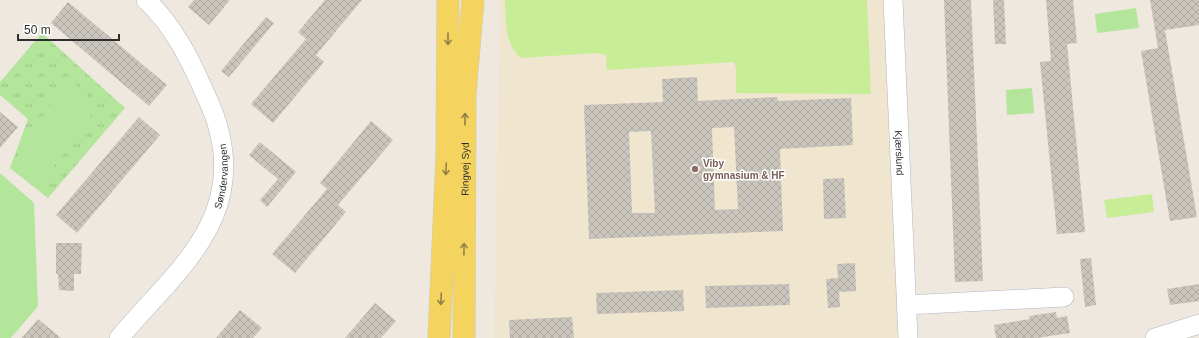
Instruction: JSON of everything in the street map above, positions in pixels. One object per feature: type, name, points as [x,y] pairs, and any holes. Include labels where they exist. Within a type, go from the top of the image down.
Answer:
[{"type":"main road","name":"Ringvej Syd","points":[[439,338],[447,154],[448,0]]},
{"type":"main road","name":"Ringvej Syd","points":[[464,338],[465,94],[473,0]]},
{"type":"street","name":"Søndervangen","points":[[119,338],[196,250],[207,232],[218,207],[224,175],[222,144],[208,100],[189,58],[168,25],[146,0]]},
{"type":"street","name":"Kjærslund","points":[[892,0],[908,338]]},
{"type":"street","points":[[906,305],[1064,297]]},
{"type":"street","points":[[1156,338],[1199,324]]},
{"type":"shaded area","name":"Viby gymnasium & HF","points":[[500,0],[886,0],[899,338],[494,338]]},
{"type":"green space","points":[[505,0],[867,0],[871,94],[736,93],[736,68],[734,62],[607,70],[606,55],[596,53],[521,58],[511,46],[509,39],[506,23]]},
{"type":"green space","points":[[1136,8],[1139,28],[1097,33],[1095,14]]},
{"type":"green space","points":[[42,33],[125,108],[48,198],[10,168],[28,119],[0,95],[0,82]]},
{"type":"green space","points":[[68,78],[98,105],[47,176],[27,181],[10,168]]},
{"type":"green space","points":[[1032,88],[1034,113],[1007,115],[1006,90]]},
{"type":"green space","points":[[0,173],[34,203],[38,306],[11,338],[0,338]]},
{"type":"green space","points":[[1152,194],[1154,212],[1107,218],[1104,200]]},
{"type":"building","points":[[194,0],[230,0],[209,25],[188,7]]},
{"type":"building","points":[[325,0],[362,0],[316,55],[324,62],[273,123],[251,104],[306,39],[298,32]]},
{"type":"building","points":[[944,0],[971,0],[983,281],[955,282]]},
{"type":"building","points":[[993,0],[1004,0],[1006,44],[995,44]]},
{"type":"building","points":[[1046,0],[1073,0],[1077,43],[1067,44],[1085,232],[1057,234],[1040,62],[1051,61]]},
{"type":"building","points":[[1150,0],[1199,0],[1199,25],[1165,30],[1197,217],[1170,221],[1141,51],[1158,48]]},
{"type":"building","points":[[68,2],[167,85],[149,106],[51,23]]},
{"type":"building","points":[[266,17],[274,23],[229,77],[221,71]]},
{"type":"building","points":[[697,77],[698,101],[777,97],[778,101],[851,98],[853,145],[780,149],[783,231],[589,239],[584,105],[663,102],[662,79]],"holes":[[[734,127],[738,209],[715,210],[712,128]],[[651,131],[655,213],[632,213],[629,132]]]},
{"type":"building","points":[[0,112],[18,127],[0,148]]},
{"type":"building","points":[[139,117],[160,135],[77,233],[56,215]]},
{"type":"building","points":[[371,121],[393,140],[338,205],[346,212],[295,273],[272,254],[327,189],[320,183]]},
{"type":"building","points":[[260,142],[296,172],[267,207],[260,200],[278,179],[249,155]]},
{"type":"building","points":[[844,178],[846,218],[824,219],[823,179]]},
{"type":"building","points":[[56,243],[82,243],[81,274],[74,274],[74,291],[59,290],[58,274],[56,274]]},
{"type":"building","points":[[1091,258],[1096,305],[1085,307],[1080,259]]},
{"type":"building","points":[[855,263],[856,291],[839,292],[840,307],[828,308],[826,279],[838,278],[837,264]]},
{"type":"building","points":[[789,284],[790,305],[706,308],[705,286]]},
{"type":"building","points":[[1199,284],[1199,301],[1170,305],[1167,289]]},
{"type":"building","points":[[683,290],[684,311],[597,314],[596,293]]},
{"type":"building","points":[[375,303],[396,321],[381,338],[345,338]]},
{"type":"building","points":[[240,310],[262,328],[253,338],[216,338]]},
{"type":"building","points":[[1056,312],[1057,318],[1067,316],[1070,333],[1037,338],[996,338],[994,325],[1030,319],[1029,316]]},
{"type":"building","points":[[572,317],[574,338],[510,338],[509,320]]},
{"type":"building","points":[[38,319],[61,338],[22,338]]},
{"type":"place","name":"Viby gymnasium & HF","points":[[695,169]]}]
